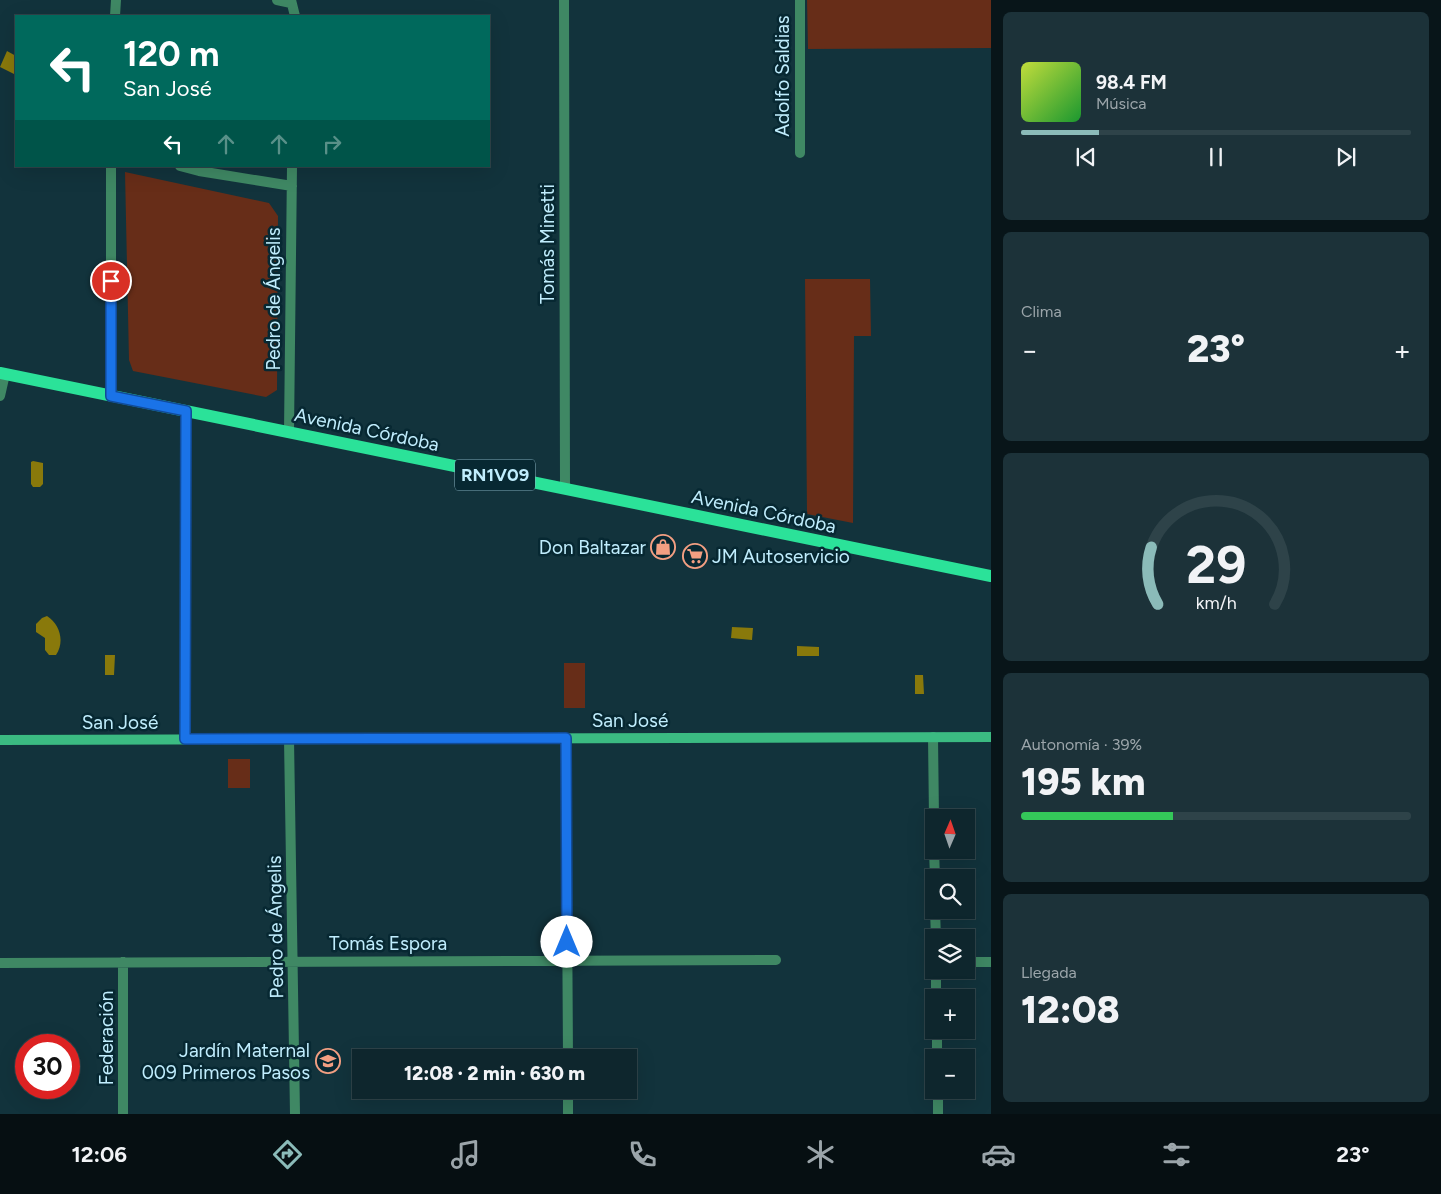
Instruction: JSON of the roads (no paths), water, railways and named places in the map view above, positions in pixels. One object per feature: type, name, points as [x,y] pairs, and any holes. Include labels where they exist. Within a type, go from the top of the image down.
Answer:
[{"type":"main road","name":"Avenida Córdoba","points":[[2,373],[991,576]]},
{"type":"street","points":[[115,15],[116,0]]},
{"type":"street","points":[[277,0],[291,1]]},
{"type":"street","name":"Tomás Minetti","points":[[564,0],[565,489]]},
{"type":"street","name":"Adolfo Saldias","points":[[800,0],[800,152]]},
{"type":"street","points":[[287,15],[291,1]]},
{"type":"street","points":[[291,1],[295,15]]},
{"type":"street","points":[[111,167],[111,396]]},
{"type":"street","points":[[183,167],[199,172],[292,186]]},
{"type":"street","name":"Pedro de Ángelis","points":[[289,432],[292,167]]},
{"type":"street","points":[[0,396],[2,373]]},
{"type":"street","points":[[185,739],[186,411]]},
{"type":"street","points":[[933,737],[934,809]]},
{"type":"street","name":"San José","points":[[0,740],[991,737]]},
{"type":"street","points":[[566,738],[568,1049]]},
{"type":"street","name":"Pedro de Ángelis","points":[[290,739],[295,1114]]},
{"type":"street","name":"Tomás Espora","points":[[0,963],[776,960]]},
{"type":"street","name":"Federación","points":[[123,962],[124,1114]]},
{"type":"street","points":[[975,962],[991,962]]},
{"type":"street","points":[[568,1099],[568,1114]]},
{"type":"street","points":[[938,1099],[938,1114]]},
{"type":"place","name":"Don Baltazar","points":[[663,547]]},
{"type":"place","name":"JM Autoservicio","points":[[695,556]]},
{"type":"place","name":"Jardín Maternal 009 Primeros Pasos","points":[[328,1061]]}]
